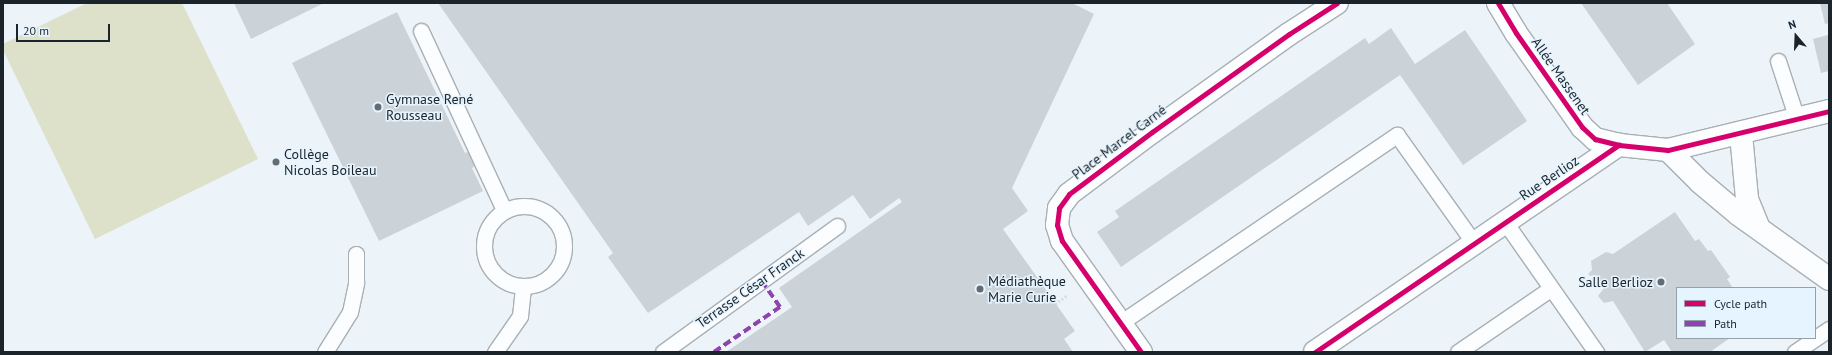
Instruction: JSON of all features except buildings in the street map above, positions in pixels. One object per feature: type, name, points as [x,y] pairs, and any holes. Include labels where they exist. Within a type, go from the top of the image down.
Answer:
[{"type":"street","name":"Place Marcel Carné","points":[[1141,352],[1062,242],[1057,225],[1059,208],[1069,194],[1152,132],[1289,34],[1337,3]]},
{"type":"street","name":"Allée Massenet","points":[[1498,3],[1516,33],[1582,127],[1595,139],[1619,145]]},
{"type":"street","points":[[1619,145],[1668,150],[1742,134],[1829,110]]},
{"type":"street","points":[[1742,134],[1747,199],[1759,228]]},
{"type":"street","name":"Rue Berlioz","points":[[1320,351],[1474,243],[1619,145]]},
{"type":"street","points":[[1668,150],[1700,182],[1759,228],[1829,279]]},
{"type":"lane","points":[[422,31],[504,210]]},
{"type":"lane","points":[[1778,61],[1797,119]]},
{"type":"lane","points":[[1120,323],[1397,135],[1474,243]]},
{"type":"lane","points":[[525,205],[545,211],[560,226],[565,246],[559,267],[544,281],[524,287],[503,281],[488,266],[483,246],[489,225],[504,210],[525,205]]},
{"type":"lane","points":[[1505,222],[1550,289],[1596,352]]},
{"type":"lane","name":"Terrasse César Franck","points":[[663,352],[837,226]]},
{"type":"lane","points":[[325,352],[350,312],[356,283],[356,254]]},
{"type":"lane","points":[[495,352],[520,316],[524,287]]},
{"type":"lane","points":[[1458,352],[1550,289]]},
{"type":"lane","points":[[1816,338],[1829,329]]},
{"type":"lane","points":[[1795,352],[1814,339]]},
{"type":"path","points":[[1055,304],[1069,294]]},
{"type":"green space","points":[[87,3],[182,3],[258,159],[95,239],[3,50],[3,44]]},
{"type":"marked path","points":[[714,352],[780,307],[761,280]]},
{"type":"cycle path","points":[[1141,352],[1062,241],[1057,225],[1059,208],[1069,194],[1152,132],[1289,34],[1337,3]]},
{"type":"cycle path","points":[[1498,3],[1516,33],[1582,127],[1595,139],[1619,145],[1668,150],[1829,111]]},
{"type":"cycle path","points":[[1315,352],[1619,145]]},
{"type":"place","name":"Gymnase René Rousseau","points":[[378,107]]},
{"type":"place","name":"Collège Nicolas Boileau","points":[[276,162]]},
{"type":"place","name":"Salle Berlioz","points":[[1661,282]]},
{"type":"place","name":"Médiathèque Marie Curie","points":[[980,289]]}]
